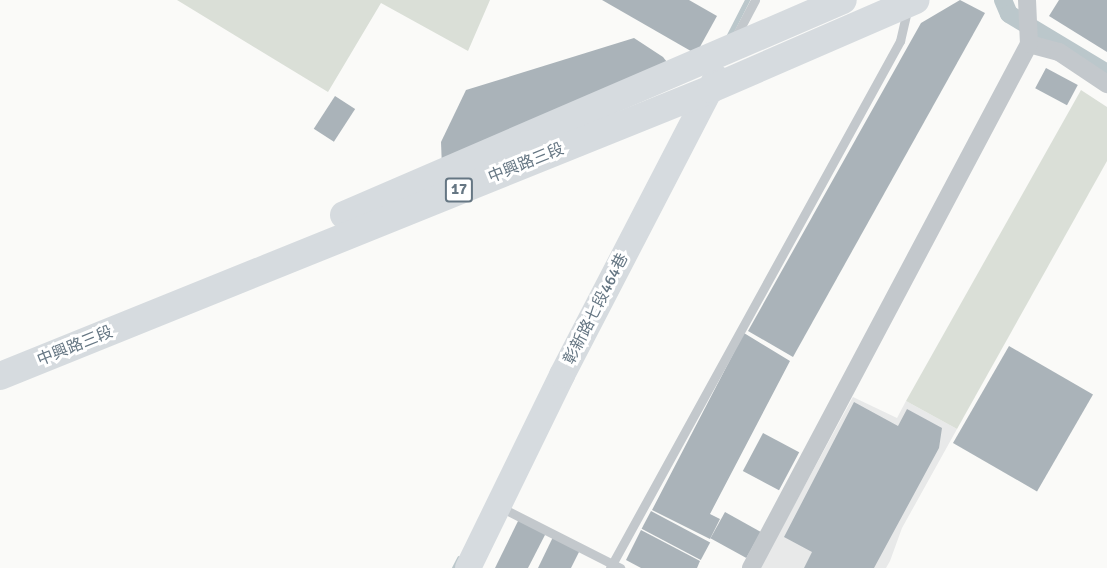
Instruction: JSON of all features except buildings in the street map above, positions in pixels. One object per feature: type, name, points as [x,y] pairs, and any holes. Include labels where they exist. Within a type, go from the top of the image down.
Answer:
[{"type":"main road","name":"中興路三段","points":[[0,359],[729,51],[843,0]]},
{"type":"main road","name":"中興路三段","points":[[0,376],[711,89],[912,2]]},
{"type":"street","points":[[751,568],[1030,38],[1027,0]]},
{"type":"street","points":[[1030,38],[1059,52],[1107,84]]},
{"type":"street","name":"彰新路七段464巷","points":[[468,568],[500,507],[562,375],[729,51]]},
{"type":"lane","points":[[729,51],[755,0]]},
{"type":"lane","points":[[500,507],[614,567],[900,41],[912,2]]},
{"type":"shaded area","points":[[177,0],[490,0],[468,51],[381,3],[328,92]]},
{"type":"shaded area","points":[[1081,90],[1107,107],[1107,161],[957,429],[906,401]]},
{"type":"shaded area","points":[[853,397],[897,418],[906,401],[957,429],[902,528],[890,561],[886,568],[760,568]]},
{"type":"waterway","points":[[727,39],[747,0]]},
{"type":"waterway","points":[[1003,0],[1009,14],[1107,73]]},
{"type":"waterway","points":[[454,568],[459,558]]}]
